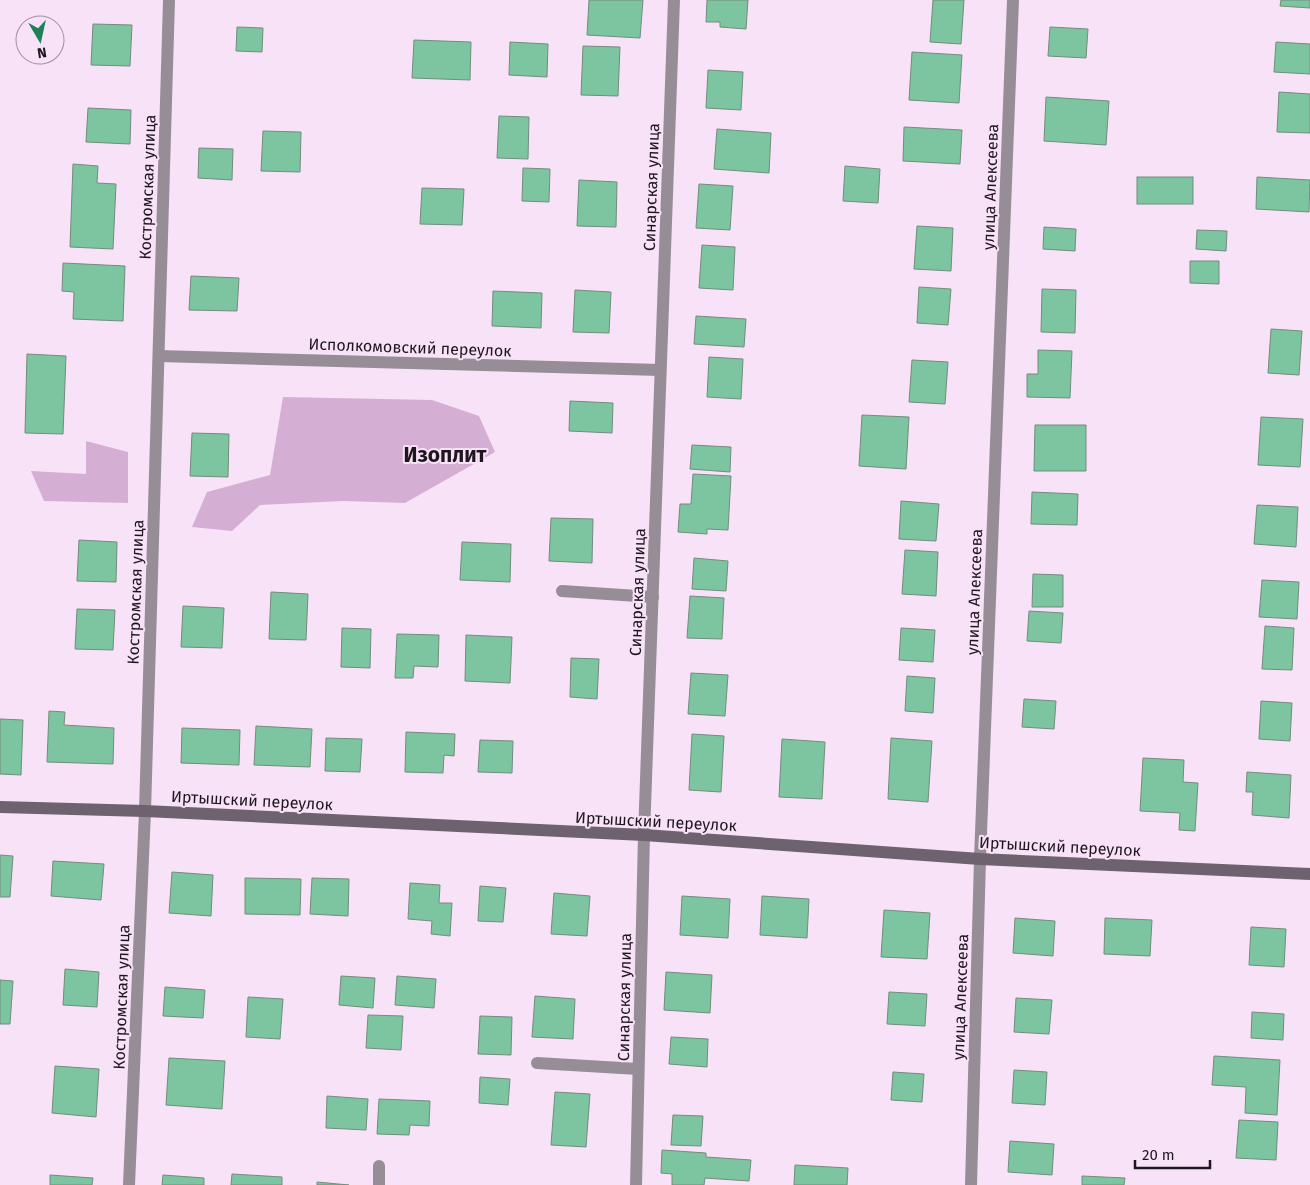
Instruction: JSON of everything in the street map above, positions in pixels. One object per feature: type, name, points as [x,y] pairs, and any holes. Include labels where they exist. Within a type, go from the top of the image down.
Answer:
[{"type":"street","name":"Костромская улица","points":[[129,1185],[145,811],[169,0]]},
{"type":"street","name":"Синарская улица","points":[[636,1185],[644,835],[674,0]]},
{"type":"street","name":"улица Алексеева","points":[[971,1185],[980,859],[1013,0]]},
{"type":"street","name":"Исполкомовский переулок","points":[[158,356],[660,370]]},
{"type":"street","points":[[562,592],[653,597]]},
{"type":"street","name":"Иртышский переулок","points":[[0,807],[145,811],[644,835],[980,859],[1310,874]]},
{"type":"street","points":[[537,1063],[638,1069]]},
{"type":"street","points":[[379,1166],[379,1185]]},
{"type":"shaded area","points":[[283,397],[432,400],[479,416],[495,452],[405,503],[343,501],[260,505],[232,531],[192,527],[207,492],[270,475]]},
{"type":"shaded area","points":[[86,441],[128,452],[128,503],[44,501],[31,471],[86,474]]},
{"type":"building","points":[[589,0],[643,0],[640,38],[587,35]]},
{"type":"building","points":[[707,0],[748,0],[746,29],[720,27],[720,22],[706,22]]},
{"type":"building","points":[[933,0],[964,0],[961,44],[930,42]]},
{"type":"building","points":[[1281,0],[1310,0],[1310,8],[1280,6]]},
{"type":"building","points":[[93,24],[132,25],[130,66],[91,65]]},
{"type":"building","points":[[237,27],[263,28],[262,52],[236,51]]},
{"type":"building","points":[[1050,27],[1088,29],[1086,58],[1048,56]]},
{"type":"building","points":[[414,40],[471,42],[470,80],[412,78]]},
{"type":"building","points":[[510,42],[548,44],[547,77],[509,75]]},
{"type":"building","points":[[1276,42],[1310,44],[1310,74],[1274,72]]},
{"type":"building","points":[[583,46],[620,47],[618,96],[581,95]]},
{"type":"building","points":[[912,52],[962,55],[959,103],[909,100]]},
{"type":"building","points":[[708,70],[743,72],[741,110],[706,108]]},
{"type":"building","points":[[1279,92],[1310,94],[1310,133],[1277,132]]},
{"type":"building","points":[[1046,97],[1109,101],[1106,145],[1044,141]]},
{"type":"building","points":[[88,108],[131,110],[130,144],[86,142]]},
{"type":"building","points":[[499,116],[529,117],[528,159],[497,158]]},
{"type":"building","points":[[904,127],[962,130],[960,164],[903,161]]},
{"type":"building","points":[[717,129],[771,133],[769,173],[714,169]]},
{"type":"building","points":[[263,131],[301,132],[300,172],[261,171]]},
{"type":"building","points":[[199,148],[233,149],[232,180],[198,178]]},
{"type":"building","points":[[73,164],[98,166],[97,183],[116,184],[113,249],[70,247]]},
{"type":"building","points":[[845,166],[880,169],[878,203],[843,201]]},
{"type":"building","points":[[523,168],[550,169],[549,202],[522,201]]},
{"type":"building","points":[[1137,177],[1193,177],[1193,204],[1137,204]]},
{"type":"building","points":[[1257,177],[1310,180],[1309,212],[1256,209]]},
{"type":"building","points":[[579,180],[617,182],[616,227],[577,226]]},
{"type":"building","points":[[699,184],[733,186],[730,230],[696,228]]},
{"type":"building","points":[[422,188],[464,189],[462,225],[420,224]]},
{"type":"building","points":[[917,226],[953,228],[951,271],[914,269]]},
{"type":"building","points":[[1044,227],[1076,229],[1075,251],[1043,249]]},
{"type":"building","points":[[1197,230],[1227,231],[1226,251],[1196,249]]},
{"type":"building","points":[[702,245],[735,247],[733,290],[699,288]]},
{"type":"building","points":[[1190,261],[1219,261],[1219,284],[1190,283]]},
{"type":"building","points":[[63,263],[125,266],[123,321],[73,319],[74,292],[62,291]]},
{"type":"building","points":[[191,276],[239,278],[237,311],[189,310]]},
{"type":"building","points":[[919,287],[951,289],[948,325],[917,323]]},
{"type":"building","points":[[1042,289],[1076,290],[1075,333],[1041,332]]},
{"type":"building","points":[[575,290],[611,292],[609,333],[573,332]]},
{"type":"building","points":[[493,291],[542,293],[541,328],[492,326]]},
{"type":"building","points":[[696,316],[746,319],[744,347],[694,344]]},
{"type":"building","points":[[1271,329],[1302,331],[1299,375],[1268,373]]},
{"type":"building","points":[[1038,350],[1072,351],[1070,398],[1027,397],[1027,374],[1038,374]]},
{"type":"building","points":[[27,354],[66,356],[63,434],[25,433]]},
{"type":"building","points":[[709,357],[743,359],[741,399],[707,397]]},
{"type":"building","points":[[912,360],[948,362],[945,404],[909,402]]},
{"type":"building","points":[[570,401],[613,403],[612,433],[569,431]]},
{"type":"building","points":[[862,415],[909,417],[906,469],[859,466]]},
{"type":"building","points":[[1261,417],[1303,419],[1300,467],[1258,465]]},
{"type":"building","points":[[1035,425],[1086,425],[1086,471],[1034,471]]},
{"type":"building","points":[[192,433],[229,434],[228,477],[190,476]]},
{"type":"building","points":[[692,445],[731,447],[730,472],[690,469]]},
{"type":"building","points":[[693,474],[731,476],[728,530],[707,529],[707,534],[678,532],[680,504],[691,504]]},
{"type":"building","points":[[1032,492],[1078,494],[1077,525],[1031,524]]},
{"type":"building","points":[[901,501],[939,504],[936,541],[899,539]]},
{"type":"building","points":[[1257,505],[1298,507],[1296,547],[1254,544]]},
{"type":"building","points":[[551,518],[593,519],[592,563],[549,561]]},
{"type":"building","points":[[79,540],[117,542],[116,582],[77,581]]},
{"type":"building","points":[[462,542],[511,544],[510,582],[460,580]]},
{"type":"building","points":[[905,550],[938,552],[936,596],[902,594]]},
{"type":"building","points":[[694,558],[728,561],[726,591],[692,589]]},
{"type":"building","points":[[1033,574],[1063,575],[1063,607],[1032,607]]},
{"type":"building","points":[[1262,580],[1299,582],[1297,619],[1259,617]]},
{"type":"building","points":[[271,592],[308,594],[306,640],[269,639]]},
{"type":"building","points":[[690,596],[724,598],[722,639],[687,638]]},
{"type":"building","points":[[183,606],[224,608],[222,648],[181,647]]},
{"type":"building","points":[[77,609],[115,610],[113,650],[75,649]]},
{"type":"building","points":[[1029,611],[1063,613],[1061,643],[1027,641]]},
{"type":"building","points":[[1265,626],[1294,628],[1292,670],[1262,669]]},
{"type":"building","points":[[342,628],[371,629],[370,668],[341,667]]},
{"type":"building","points":[[901,628],[935,630],[933,662],[899,660]]},
{"type":"building","points":[[397,634],[439,635],[438,667],[414,666],[413,678],[395,678]]},
{"type":"building","points":[[466,635],[512,637],[510,683],[465,681]]},
{"type":"building","points":[[571,658],[599,659],[597,699],[570,697]]},
{"type":"building","points":[[691,673],[728,675],[725,716],[688,714]]},
{"type":"building","points":[[907,676],[935,678],[933,713],[905,711]]},
{"type":"building","points":[[1024,699],[1056,701],[1054,729],[1022,727]]},
{"type":"building","points":[[1261,701],[1292,703],[1290,741],[1259,739]]},
{"type":"building","points":[[49,711],[65,712],[64,725],[114,728],[113,764],[47,762]]},
{"type":"building","points":[[0,719],[23,720],[21,775],[0,774]]},
{"type":"building","points":[[256,726],[312,729],[310,767],[254,765]]},
{"type":"building","points":[[182,728],[240,730],[239,765],[181,763]]},
{"type":"building","points":[[406,732],[455,734],[454,756],[444,755],[443,773],[405,772]]},
{"type":"building","points":[[692,734],[724,736],[721,792],[689,790]]},
{"type":"building","points":[[326,738],[362,739],[360,772],[325,771]]},
{"type":"building","points":[[891,738],[932,741],[928,802],[888,799]]},
{"type":"building","points":[[782,739],[825,742],[822,799],[779,797]]},
{"type":"building","points":[[480,740],[513,741],[512,773],[478,772]]},
{"type":"building","points":[[1143,758],[1184,760],[1183,782],[1198,783],[1195,831],[1179,830],[1180,813],[1140,811]]},
{"type":"building","points":[[1247,772],[1291,775],[1289,818],[1252,815],[1253,792],[1246,792]]},
{"type":"building","points":[[0,855],[13,856],[10,897],[0,897]]},
{"type":"building","points":[[53,861],[104,864],[101,900],[51,896]]},
{"type":"building","points":[[172,872],[213,875],[211,916],[169,913]]},
{"type":"building","points":[[245,878],[301,879],[300,915],[245,914]]},
{"type":"building","points":[[312,878],[349,879],[348,916],[310,914]]},
{"type":"building","points":[[410,883],[440,885],[439,903],[452,903],[450,936],[431,934],[432,921],[408,919]]},
{"type":"building","points":[[480,886],[506,888],[503,922],[478,921]]},
{"type":"building","points":[[554,893],[590,896],[587,936],[551,934]]},
{"type":"building","points":[[682,896],[730,899],[728,938],[680,935]]},
{"type":"building","points":[[762,896],[809,899],[807,938],[760,935]]},
{"type":"building","points":[[884,910],[930,913],[927,959],[881,957]]},
{"type":"building","points":[[1015,918],[1055,921],[1053,956],[1013,953]]},
{"type":"building","points":[[1105,918],[1152,920],[1150,956],[1104,954]]},
{"type":"building","points":[[1251,927],[1286,929],[1284,967],[1249,965]]},
{"type":"building","points":[[65,969],[99,972],[97,1007],[63,1005]]},
{"type":"building","points":[[666,972],[712,975],[710,1013],[664,1010]]},
{"type":"building","points":[[341,976],[375,978],[373,1008],[339,1005]]},
{"type":"building","points":[[397,976],[436,979],[434,1008],[395,1005]]},
{"type":"building","points":[[0,980],[13,981],[10,1024],[0,1024]]},
{"type":"building","points":[[165,987],[205,990],[203,1018],[163,1016]]},
{"type":"building","points":[[889,992],[927,994],[925,1026],[887,1024]]},
{"type":"building","points":[[535,996],[575,999],[573,1039],[532,1037]]},
{"type":"building","points":[[248,997],[283,999],[280,1039],[246,1037]]},
{"type":"building","points":[[1016,998],[1052,1000],[1049,1034],[1014,1032]]},
{"type":"building","points":[[1252,1012],[1284,1014],[1283,1040],[1251,1038]]},
{"type":"building","points":[[368,1015],[403,1016],[401,1050],[366,1048]]},
{"type":"building","points":[[480,1016],[512,1017],[511,1055],[478,1054]]},
{"type":"building","points":[[671,1037],[708,1039],[707,1067],[669,1064]]},
{"type":"building","points":[[1214,1056],[1280,1060],[1277,1115],[1245,1113],[1246,1087],[1212,1085]]},
{"type":"building","points":[[169,1058],[225,1061],[222,1109],[166,1105]]},
{"type":"building","points":[[55,1066],[99,1069],[96,1117],[52,1113]]},
{"type":"building","points":[[1014,1070],[1047,1072],[1045,1105],[1012,1103]]},
{"type":"building","points":[[893,1072],[924,1074],[922,1102],[891,1100]]},
{"type":"building","points":[[480,1077],[510,1079],[508,1105],[479,1103]]},
{"type":"building","points":[[555,1092],[590,1094],[586,1147],[551,1145]]},
{"type":"building","points":[[327,1096],[368,1099],[366,1130],[326,1128]]},
{"type":"building","points":[[379,1099],[430,1101],[429,1126],[410,1125],[409,1135],[377,1134]]},
{"type":"building","points":[[673,1115],[703,1116],[701,1146],[671,1145]]},
{"type":"building","points":[[1239,1120],[1278,1122],[1276,1160],[1236,1158]]},
{"type":"building","points":[[1010,1141],[1054,1144],[1052,1175],[1008,1172]]},
{"type":"building","points":[[662,1150],[706,1153],[706,1157],[751,1160],[749,1181],[705,1178],[704,1185],[672,1185],[672,1174],[661,1173]]},
{"type":"building","points":[[795,1165],[848,1168],[847,1185],[794,1185]]},
{"type":"building","points":[[232,1174],[282,1177],[282,1185],[231,1185]]},
{"type":"building","points":[[50,1175],[93,1178],[92,1185],[50,1185]]},
{"type":"building","points":[[163,1175],[204,1178],[204,1185],[162,1185]]},
{"type":"building","points":[[1082,1176],[1125,1178],[1124,1185],[1082,1185]]},
{"type":"building","points":[[317,1182],[349,1185],[317,1185]]},
{"type":"district","name":"Изоплит","points":[[445,455]]}]
